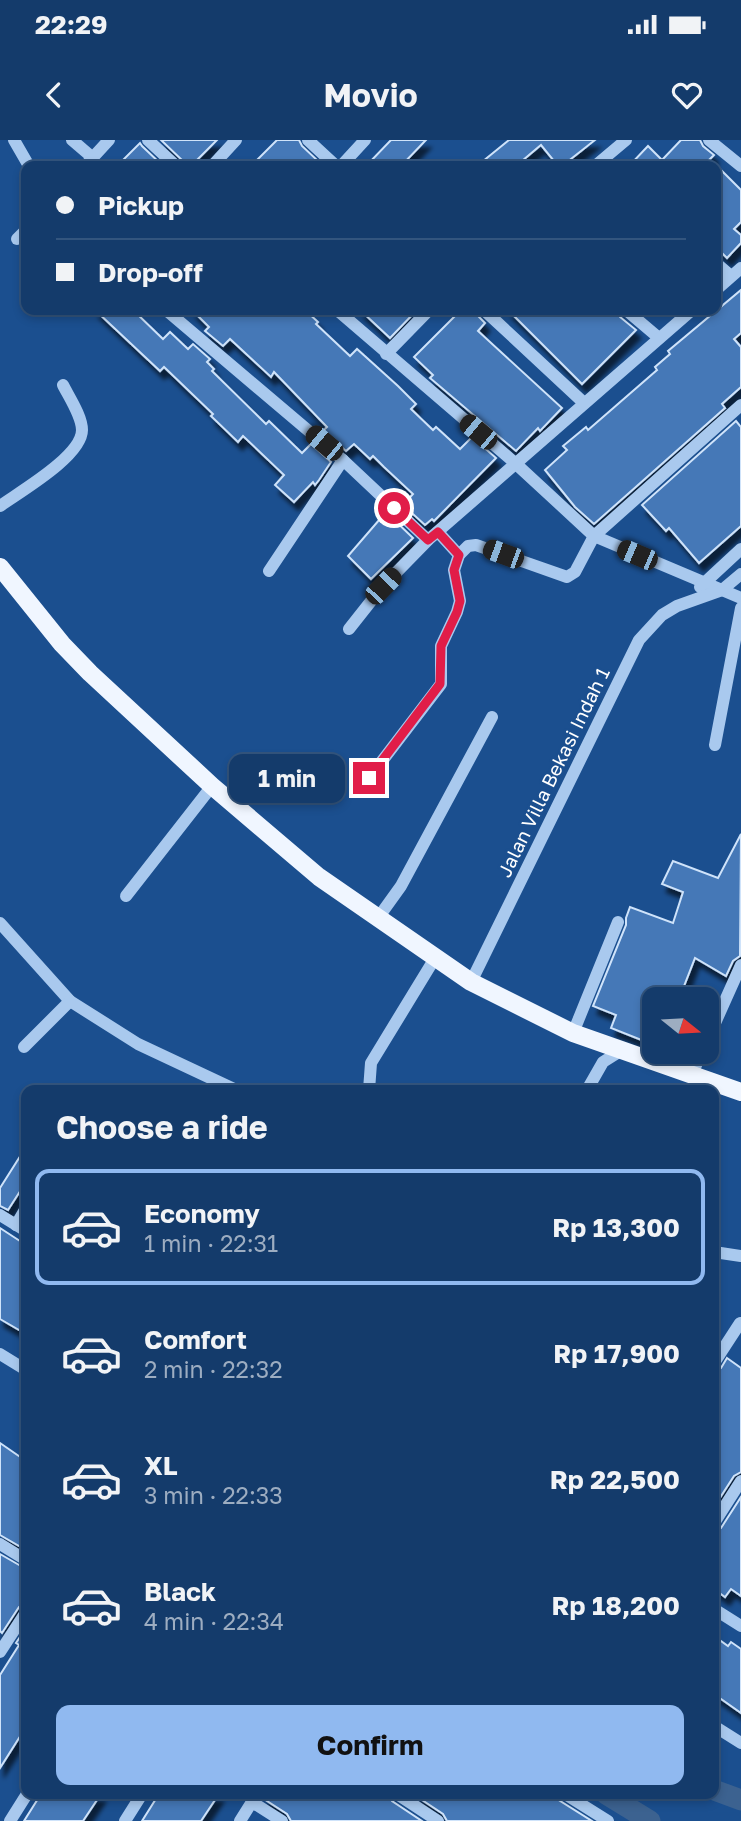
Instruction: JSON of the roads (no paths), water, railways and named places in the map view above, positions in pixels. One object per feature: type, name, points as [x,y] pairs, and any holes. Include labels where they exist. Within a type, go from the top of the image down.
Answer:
[{"type":"main road","points":[[0,567],[62,644],[90,673],[212,786],[319,877],[471,982],[573,1033],[741,1092]]},
{"type":"street","points":[[14,140],[26,161]]},
{"type":"street","points":[[72,140],[88,161]]},
{"type":"street","points":[[90,161],[109,140]]},
{"type":"street","points":[[148,140],[171,161]]},
{"type":"street","points":[[217,161],[236,140]]},
{"type":"street","points":[[308,140],[332,161]]},
{"type":"street","points":[[343,161],[365,140]]},
{"type":"street","points":[[604,161],[626,140]]},
{"type":"street","points":[[709,140],[741,166]]},
{"type":"street","points":[[721,286],[736,272]]},
{"type":"street","points":[[172,315],[459,555]]},
{"type":"street","points":[[343,315],[515,463],[594,536],[741,598]]},
{"type":"street","points":[[386,354],[424,315]]},
{"type":"street","points":[[489,315],[584,403]]},
{"type":"street","points":[[632,315],[659,338]]},
{"type":"street","points":[[349,628],[383,586],[433,536],[686,315]]},
{"type":"street","points":[[0,506],[64,460],[80,441],[82,424],[63,385]]},
{"type":"street","points":[[369,778],[440,684],[441,646],[460,601],[454,570],[459,555],[468,546],[476,545],[567,577],[575,572],[594,536],[741,405]]},
{"type":"street","points":[[269,571],[344,460]]},
{"type":"street","points":[[693,600],[702,583],[741,549]]},
{"type":"street","name":"Jalan Villa Bekasi Indah 1","points":[[471,982],[639,640],[662,615],[722,590],[741,574]]},
{"type":"street","points":[[715,745],[741,608]]},
{"type":"street","points":[[378,918],[401,886],[492,717]]},
{"type":"street","points":[[126,896],[212,786]]},
{"type":"street","points":[[573,1033],[618,922]]},
{"type":"street","points":[[0,923],[70,1001],[138,1044],[225,1085]]},
{"type":"street","points":[[369,1085],[371,1063],[435,958]]},
{"type":"street","points":[[719,1014],[741,965]]},
{"type":"street","points":[[24,1046],[70,1001]]},
{"type":"street","points":[[590,1085],[603,1062],[622,1050]]},
{"type":"street","points":[[691,1076],[696,1064]]},
{"type":"street","points":[[0,1215],[21,1228]]},
{"type":"street","points":[[719,1253],[741,1256]]},
{"type":"street","points":[[719,1355],[740,1323]]},
{"type":"street","points":[[0,1354],[21,1367]]},
{"type":"street","points":[[719,1515],[741,1481]]},
{"type":"street","points":[[0,1544],[21,1557]]},
{"type":"street","points":[[719,1612],[741,1626]]},
{"type":"street","points":[[1,1648],[21,1619]]},
{"type":"street","points":[[719,1729],[741,1743]]},
{"type":"street","points":[[10,1821],[24,1799]]},
{"type":"street","points":[[125,1821],[139,1799]]},
{"type":"street","points":[[240,1821],[254,1799]]},
{"type":"street","points":[[256,1799],[282,1821]]},
{"type":"street","points":[[405,1799],[438,1821]]},
{"type":"street","points":[[573,1799],[606,1820]]},
{"type":"waterway","points":[[719,1792],[741,1800]]},
{"type":"waterway","points":[[614,1799],[650,1821]]}]
